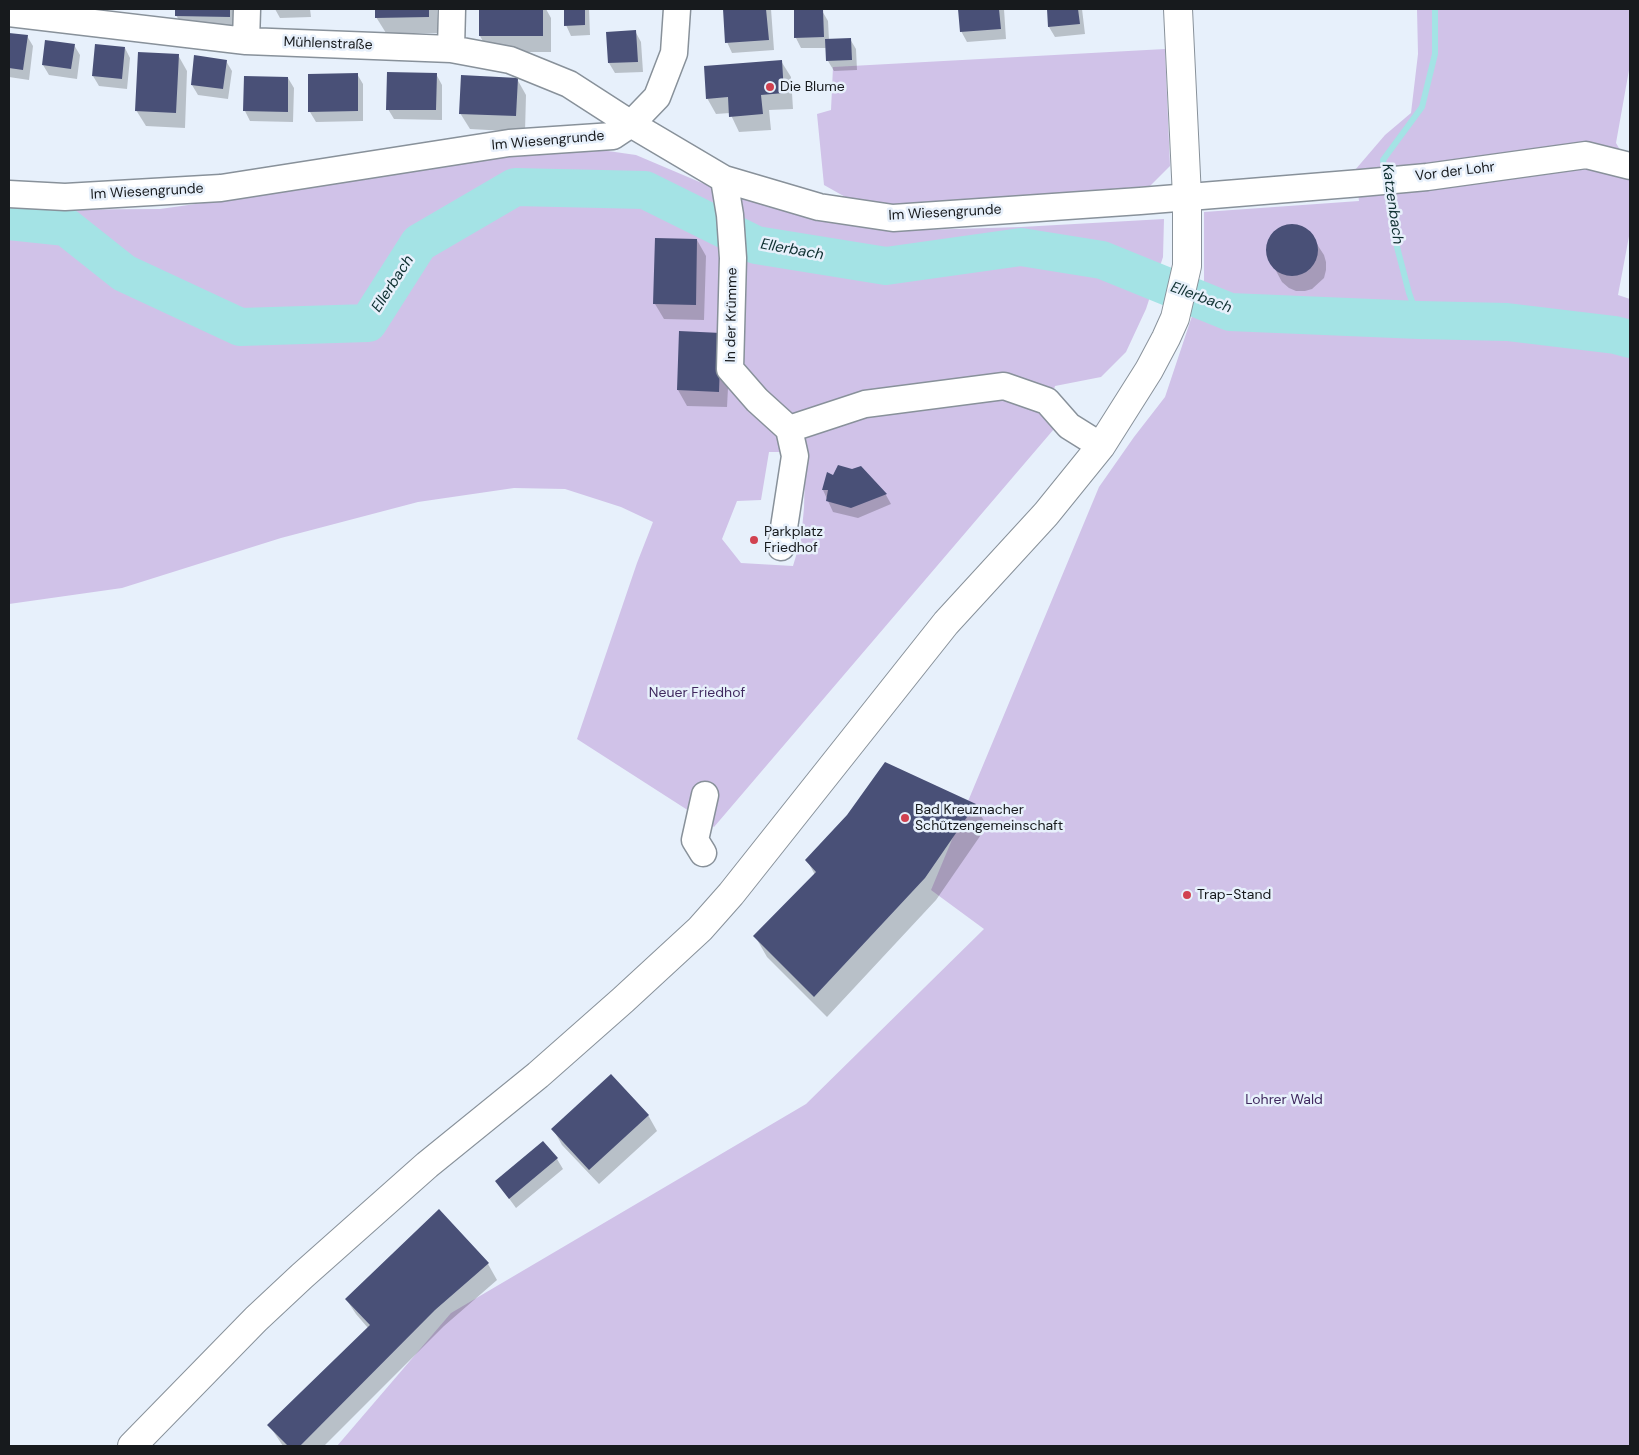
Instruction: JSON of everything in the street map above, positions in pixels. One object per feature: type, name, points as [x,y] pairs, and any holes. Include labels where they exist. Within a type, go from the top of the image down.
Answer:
[{"type":"main road","points":[[132,1446],[256,1319],[302,1276],[427,1165],[552,1062],[700,929],[731,894],[946,623],[1046,514],[1101,446],[1150,370],[1175,318],[1187,266],[1187,197],[1178,9]]},
{"type":"street","points":[[246,41],[247,9]]},
{"type":"street","points":[[450,49],[452,9]]},
{"type":"street","points":[[631,124],[657,97],[674,53],[677,9]]},
{"type":"street","name":"Mühlenstraße","points":[[9,13],[70,14],[88,23],[246,41],[450,49],[510,60],[561,80],[631,124]]},
{"type":"street","name":"Im Wiesengrunde","points":[[9,194],[65,197],[221,188],[509,143],[613,136],[631,124],[724,179],[819,207],[893,218],[1187,197]]},
{"type":"street","name":"Vor der Lohr","points":[[1187,197],[1427,177],[1586,155],[1630,166]]},
{"type":"street","name":"In der Krümme","points":[[724,179],[730,215],[733,258],[730,369],[757,400],[789,429]]},
{"type":"street","points":[[781,547],[795,456],[789,429],[865,404],[1004,386],[1047,401],[1070,426],[1101,446]]},
{"type":"street","points":[[703,853],[695,840],[705,795]]},
{"type":"green space","name":"Lohrer Wald","points":[[1417,9],[1629,9],[1629,70],[1616,143],[1630,167],[1630,231],[1618,295],[1630,299],[1630,1446],[337,1446],[451,1313],[806,1104],[984,929],[931,890],[1099,487],[1165,397],[1204,280],[1204,212],[1359,201],[1355,170],[1385,135],[1411,113],[1418,54]]},
{"type":"green space","points":[[1165,49],[1170,166],[1150,186],[903,206],[856,203],[824,185],[817,114],[831,110],[833,67]]},
{"type":"green space","name":"Neuer Friedhof","points":[[558,149],[608,151],[636,155],[702,183],[800,215],[888,231],[1021,227],[1164,219],[1163,257],[1146,309],[1126,352],[1101,377],[1055,386],[1045,417],[1054,429],[714,827],[577,739],[637,563],[653,522],[621,507],[565,489],[514,488],[418,502],[281,538],[122,588],[9,604],[9,210],[160,209],[295,190],[449,151],[430,169],[462,151]],"holes":[[[806,433],[804,508],[801,539],[793,566],[741,563],[722,539],[737,501],[761,500],[769,452],[787,452]]]},
{"type":"building","points":[[175,9],[230,9],[230,17],[175,16]]},
{"type":"building","points":[[375,9],[429,9],[429,17],[375,18]]},
{"type":"building","points":[[479,9],[543,9],[543,36],[479,36]]},
{"type":"building","points":[[564,9],[585,9],[585,25],[564,26]]},
{"type":"building","points":[[723,9],[766,9],[769,40],[725,43]]},
{"type":"building","points":[[823,9],[824,37],[794,38],[794,10]]},
{"type":"building","points":[[958,9],[999,9],[1001,29],[960,32]]},
{"type":"building","points":[[1047,9],[1078,9],[1080,24],[1048,27]]},
{"type":"building","points":[[636,30],[638,62],[608,63],[606,32]]},
{"type":"building","points":[[9,33],[28,35],[23,70],[9,68]]},
{"type":"building","points":[[851,38],[852,60],[826,61],[825,39]]},
{"type":"building","points":[[45,40],[75,44],[71,69],[42,65]]},
{"type":"building","points":[[95,44],[125,47],[122,79],[92,76]]},
{"type":"building","points":[[138,52],[179,54],[176,113],[135,111]]},
{"type":"building","points":[[194,55],[227,60],[223,89],[191,85]]},
{"type":"building","points":[[782,60],[784,93],[761,95],[763,114],[729,117],[728,97],[706,99],[704,66]]},
{"type":"building","points":[[387,72],[437,73],[436,110],[386,110]]},
{"type":"building","points":[[358,73],[358,111],[308,112],[308,74]]},
{"type":"building","points":[[461,75],[518,78],[516,116],[459,114]]},
{"type":"building","points":[[244,76],[288,77],[288,112],[243,111]]},
{"type":"building","points":[[1292,224],[1306,228],[1314,236],[1318,250],[1314,264],[1306,272],[1292,276],[1278,272],[1270,264],[1266,250],[1270,236],[1278,228]]},
{"type":"building","points":[[655,238],[697,239],[696,305],[653,304]]},
{"type":"building","points":[[679,331],[721,333],[719,392],[677,390]]},
{"type":"building","points":[[838,465],[852,469],[861,466],[887,494],[851,508],[826,501],[828,490],[822,490],[827,472],[833,475]]},
{"type":"building","points":[[885,762],[976,804],[925,878],[814,997],[753,936],[816,872],[805,860],[847,815]]},
{"type":"building","points":[[611,1074],[649,1115],[589,1170],[551,1129]]},
{"type":"building","points":[[543,1141],[558,1158],[509,1199],[495,1181]]},
{"type":"building","points":[[439,1209],[489,1263],[435,1310],[300,1446],[288,1446],[267,1425],[370,1325],[345,1299]]},
{"type":"waterway","name":"Katzenbach","points":[[1386,175],[1383,160],[1422,107],[1435,54],[1435,9]]},
{"type":"waterway","name":"Ellerbach","points":[[9,221],[66,227],[124,273],[240,327],[368,323],[419,243],[515,187],[645,190],[756,245],[886,266],[1021,247],[1102,260],[1230,312],[1507,322],[1615,335],[1630,339]]},
{"type":"waterway","name":"Katzenbach","points":[[1389,187],[1393,204],[1397,247],[1409,293],[1419,320]]},
{"type":"place","name":"Die Blume","points":[[770,87]]},
{"type":"place","name":"Parkplatz Friedhof","points":[[754,540]]},
{"type":"place","name":"Bad Kreuznacher Schützengemeinschaft","points":[[905,818]]},
{"type":"place","name":"Trap-Stand","points":[[1187,895]]}]
